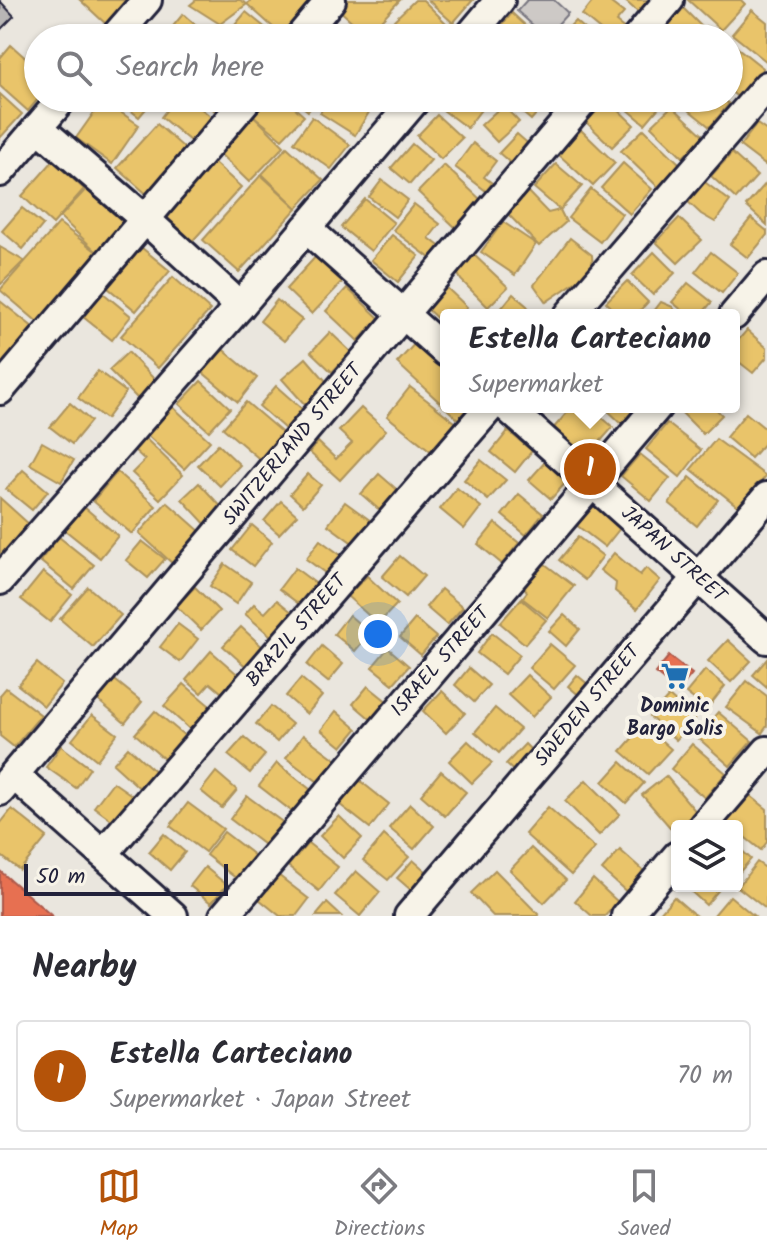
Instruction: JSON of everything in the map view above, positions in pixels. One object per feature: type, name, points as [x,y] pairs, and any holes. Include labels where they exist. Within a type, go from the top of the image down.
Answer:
[{"type":"street","points":[[126,24],[147,0]]},
{"type":"street","points":[[311,24],[331,0]]},
{"type":"street","points":[[480,24],[500,0]]},
{"type":"street","points":[[649,24],[669,0]]},
{"type":"street","points":[[574,309],[762,101]]},
{"type":"street","points":[[0,172],[51,112]]},
{"type":"street","points":[[0,390],[236,112]]},
{"type":"street","points":[[0,580],[405,112]]},
{"type":"street","name":"SWITZERLAND STREET","points":[[7,783],[574,112]]},
{"type":"street","points":[[38,127],[240,306]]},
{"type":"street","points":[[306,228],[440,347]]},
{"type":"street","points":[[739,309],[767,276]]},
{"type":"street","name":"BRAZIL STREET","points":[[103,854],[485,413]]},
{"type":"street","name":"JAPAN STREET","points":[[514,413],[767,639]]},
{"type":"street","name":"ISRAEL STREET","points":[[224,916],[652,413]]},
{"type":"street","name":"SWEDEN STREET","points":[[409,916],[767,497]]},
{"type":"street","points":[[708,820],[767,751]]},
{"type":"street","points":[[7,783],[103,854],[173,916]]},
{"type":"street","points":[[626,916],[671,863]]},
{"type":"shaded area","points":[[527,0],[554,0],[568,13],[558,24],[532,24],[517,11]]},
{"type":"building: Homes","points":[[80,0],[130,0],[106,24]]},
{"type":"building: Homes","points":[[196,0],[240,0],[247,4],[220,24],[190,5]]},
{"type":"building: Homes","points":[[251,0],[319,0],[296,24],[269,24],[247,4]]},
{"type":"building: Homes","points":[[344,0],[400,0],[377,24],[355,24],[337,8]]},
{"type":"building: Homes","points":[[415,0],[423,0],[447,24],[398,24],[394,20]]},
{"type":"building: Homes","points":[[428,0],[473,0],[453,23]]},
{"type":"building: Homes","points":[[594,0],[607,0],[624,13],[616,22],[618,24],[593,24],[582,15]]},
{"type":"building: Homes","points":[[624,0],[650,0],[639,13]]},
{"type":"building: Homes","points":[[688,0],[741,0],[745,4],[727,24],[714,24]]},
{"type":"building: Homes","points":[[680,5],[699,24],[660,24]]},
{"type":"building: Homes","points":[[752,10],[767,22],[767,62],[743,43],[743,24],[740,24]]},
{"type":"building: Homes","points":[[246,12],[261,24],[236,24]]},
{"type":"building: Homes","points":[[512,13],[524,24],[503,24]]},
{"type":"building: Homes","points":[[183,14],[194,24],[175,24]]},
{"type":"building: Homes","points":[[11,45],[24,57],[24,107],[0,86],[0,58]]},
{"type":"building: Homes","points":[[743,52],[763,68],[743,93]]},
{"type":"building: Homes","points":[[0,94],[22,114],[0,138]]},
{"type":"building: Homes","points":[[94,112],[120,112],[139,125],[112,164],[76,138]]},
{"type":"building: Homes","points":[[165,112],[205,112],[215,120],[195,145],[161,117]]},
{"type":"building: Homes","points":[[252,112],[300,112],[304,116],[282,139]]},
{"type":"building: Homes","points":[[321,112],[369,112],[355,135]]},
{"type":"building: Homes","points":[[446,112],[479,112],[467,128]]},
{"type":"building: Homes","points":[[495,112],[510,112],[519,122],[497,142],[481,125]]},
{"type":"building: Homes","points":[[522,112],[538,112],[531,120]]},
{"type":"building: Homes","points":[[596,112],[620,112],[634,125],[612,147],[586,122]]},
{"type":"building: Homes","points":[[631,112],[655,112],[645,124]]},
{"type":"building: Homes","points":[[666,112],[678,112],[704,136],[683,157],[651,126]]},
{"type":"building: Homes","points":[[691,112],[722,112],[710,127]]},
{"type":"building: Homes","points":[[437,115],[462,138],[441,159],[417,136]]},
{"type":"building: Homes","points":[[254,116],[284,146],[249,182],[218,152]]},
{"type":"building: Homes","points":[[312,117],[350,145],[331,169],[294,142]]},
{"type":"building: Homes","points":[[157,124],[190,153],[150,197],[117,168]]},
{"type":"building: Homes","points":[[757,124],[767,131],[765,165],[740,146]]},
{"type":"building: Homes","points":[[644,129],[680,164],[658,187],[621,151]]},
{"type":"building: Homes","points":[[581,130],[615,163],[593,186],[558,154]]},
{"type":"building: Homes","points":[[517,134],[532,147],[515,167],[499,153]]},
{"type":"building: Homes","points":[[473,143],[496,161],[484,177],[492,183],[486,191],[455,167]]},
{"type":"building: Homes","points":[[412,144],[431,160],[410,184],[391,168]]},
{"type":"building: Homes","points":[[287,147],[323,180],[297,208],[262,174]]},
{"type":"building: Homes","points":[[732,153],[757,176],[736,199],[711,176]]},
{"type":"building: Homes","points":[[211,160],[241,187],[189,245],[158,218]]},
{"type":"building: Homes","points":[[53,161],[84,189],[53,224],[22,196]]},
{"type":"building: Homes","points":[[623,163],[652,189],[630,214],[601,188]]},
{"type":"building: Homes","points":[[556,164],[582,186],[560,210],[534,188]]},
{"type":"building: Homes","points":[[444,165],[481,200],[455,227],[418,192]]},
{"type":"building: Homes","points":[[261,175],[297,208],[239,272],[203,240]]},
{"type":"building: Homes","points":[[382,180],[408,200],[395,217],[369,197]]},
{"type":"building: Homes","points":[[702,180],[730,201],[715,222],[686,200]]},
{"type":"building: Homes","points":[[767,182],[767,225],[746,206]]},
{"type":"building: Homes","points":[[91,184],[130,221],[98,253],[60,217]]},
{"type":"building: Homes","points":[[591,189],[622,214],[600,242],[568,218]]},
{"type":"building: Homes","points":[[527,191],[548,213],[560,210],[566,222],[539,246],[506,212]]},
{"type":"building: Homes","points":[[365,199],[394,223],[371,251],[341,227]]},
{"type":"building: Homes","points":[[414,204],[440,224],[429,238],[443,249],[434,261],[393,230]]},
{"type":"building: Homes","points":[[22,208],[43,225],[23,249],[2,231]]},
{"type":"building: Homes","points":[[679,218],[702,240],[678,263],[656,242]]},
{"type":"building: Homes","points":[[751,218],[767,231],[767,235],[748,258],[730,244]]},
{"type":"building: Homes","points":[[503,222],[536,244],[515,275],[481,252]]},
{"type":"building: Homes","points":[[59,223],[98,253],[40,324],[0,290]]},
{"type":"building: Homes","points":[[392,235],[419,256],[398,282],[371,260]]},
{"type":"building: Homes","points":[[570,238],[592,255],[593,270],[546,302],[534,285]]},
{"type":"building: Homes","points":[[136,243],[170,271],[136,311],[102,283]]},
{"type":"building: Homes","points":[[0,247],[24,261],[1,284],[0,283]]},
{"type":"building: Homes","points":[[654,252],[675,273],[653,295],[632,275]]},
{"type":"building: Homes","points":[[711,252],[738,273],[722,293],[695,272]]},
{"type":"building: Homes","points":[[319,253],[346,278],[312,314],[286,289]]},
{"type":"building: Homes","points":[[472,253],[508,287],[488,307],[461,280],[456,270]]},
{"type":"building: Homes","points":[[173,277],[210,310],[158,368],[121,336]]},
{"type":"building: Homes","points":[[627,281],[648,302],[642,309],[613,309],[606,302]]},
{"type":"building: Homes","points":[[688,283],[712,302],[706,309],[681,309],[672,302]]},
{"type":"building: Homes","points":[[444,285],[467,307],[440,309],[440,321],[424,306]]},
{"type":"building: Homes","points":[[97,288],[131,316],[112,340],[77,312]]},
{"type":"building: Homes","points":[[347,288],[379,318],[358,341],[326,311]]},
{"type":"building: Homes","points":[[513,294],[529,309],[501,309]]},
{"type":"building: Homes","points":[[277,300],[302,320],[284,341],[260,321]]},
{"type":"building: Homes","points":[[0,301],[34,328],[0,370]]},
{"type":"building: Homes","points":[[661,302],[674,309],[656,309]]},
{"type":"building: Homes","points":[[747,330],[767,348],[767,357],[753,373],[740,363],[740,338]]},
{"type":"building: Homes","points":[[330,332],[351,352],[332,372],[311,352]]},
{"type":"building: Homes","points":[[418,340],[440,360],[440,403],[397,363]]},
{"type":"building: Homes","points":[[220,347],[257,378],[238,402],[201,371]]},
{"type":"building: Homes","points":[[128,352],[157,382],[139,400],[109,370]]},
{"type":"building: Homes","points":[[306,358],[331,387],[308,408],[282,379]]},
{"type":"building: Homes","points":[[98,371],[126,392],[106,419],[78,398]]},
{"type":"building: Homes","points":[[201,381],[230,408],[209,431],[179,404]]},
{"type":"building: Homes","points":[[276,386],[310,416],[293,436],[259,406]]},
{"type":"building: Homes","points":[[410,387],[460,426],[437,456],[387,416]]},
{"type":"building: Homes","points":[[246,402],[286,436],[263,462],[223,428]]},
{"type":"building: Homes","points":[[70,403],[91,421],[72,444],[50,427]]},
{"type":"building: Homes","points":[[173,407],[210,441],[184,469],[147,435]]},
{"type":"building: Homes","points":[[361,408],[386,430],[340,480],[309,452],[318,442],[336,459],[352,443],[339,431]]},
{"type":"building: Homes","points":[[451,413],[467,413],[460,421]]},
{"type":"building: Homes","points":[[567,413],[597,413],[613,427],[584,460],[551,431]]},
{"type":"building: Homes","points":[[610,413],[632,413],[622,424]]},
{"type":"building: Homes","points":[[682,413],[722,415],[703,434]]},
{"type":"building: Homes","points":[[746,413],[767,430],[767,440],[751,458],[726,437]]},
{"type":"building: Homes","points":[[667,423],[701,450],[680,477],[646,449]]},
{"type":"building: Homes","points":[[508,431],[532,451],[515,472],[491,452]]},
{"type":"building: Homes","points":[[143,436],[183,475],[160,499],[132,473],[145,460],[132,448]]},
{"type":"building: Homes","points":[[716,439],[766,476],[740,508],[691,469]]},
{"type":"building: Homes","points":[[42,442],[74,460],[61,482],[30,464]]},
{"type":"building: Homes","points":[[218,444],[240,465],[220,486],[198,465]]},
{"type":"building: Homes","points":[[640,454],[670,478],[651,501],[621,476]]},
{"type":"building: Homes","points":[[481,460],[506,480],[488,500],[464,480]]},
{"type":"building: Homes","points":[[546,461],[568,480],[551,499],[529,480]]},
{"type":"building: Homes","points":[[23,470],[48,491],[32,510],[6,489]]},
{"type":"building: Homes","points":[[117,472],[156,506],[132,534],[93,501]]},
{"type":"building: Homes","points":[[308,474],[321,485],[303,506],[290,494]]},
{"type":"building: Homes","points":[[379,474],[401,493],[383,513],[361,494]]},
{"type":"building: Homes","points":[[690,477],[718,500],[697,526],[669,503]]},
{"type":"building: Homes","points":[[199,483],[226,512],[209,528],[182,499]]},
{"type":"building: Homes","points":[[457,488],[481,507],[464,529],[440,509]]},
{"type":"building: Homes","points":[[519,494],[543,514],[526,535],[502,515]]},
{"type":"building: Homes","points":[[0,498],[30,525],[2,555],[0,553]]},
{"type":"building: Homes","points":[[281,501],[297,515],[279,534],[264,521]]},
{"type":"building: Homes","points":[[167,502],[202,533],[173,564],[139,533]]},
{"type":"building: Homes","points":[[345,502],[371,521],[354,544],[328,525]]},
{"type":"building: Homes","points":[[591,503],[621,527],[605,547],[575,524]]},
{"type":"building: Homes","points":[[84,507],[118,536],[100,558],[65,530]]},
{"type":"building: Homes","points":[[495,523],[519,543],[502,564],[478,544]]},
{"type":"building: Homes","points":[[252,525],[272,542],[253,566],[232,550]]},
{"type":"building: Homes","points":[[59,537],[94,565],[74,589],[40,561]]},
{"type":"building: Homes","points":[[578,537],[603,556],[585,580],[559,560]]},
{"type":"building: Homes","points":[[320,540],[342,556],[328,575],[306,559]]},
{"type":"building: Homes","points":[[142,541],[165,559],[148,578],[126,560]]},
{"type":"building: Homes","points":[[614,553],[640,575],[646,568],[660,580],[637,609],[615,591],[616,583],[600,570]]},
{"type":"building: Homes","points":[[400,556],[424,576],[406,597],[382,577]]},
{"type":"building: Homes","points":[[537,558],[574,586],[548,618],[522,598],[527,592],[521,580]]},
{"type":"building: Homes","points":[[225,564],[251,582],[236,604],[210,586]]},
{"type":"building: Homes","points":[[295,568],[319,586],[303,607],[279,589]]},
{"type":"building: Homes","points":[[43,572],[72,595],[50,622],[21,599]]},
{"type":"building: Homes","points":[[367,576],[397,604],[378,624],[347,596]]},
{"type":"building: Homes","points":[[88,587],[121,615],[93,647],[60,619]]},
{"type":"building: Homes","points":[[195,587],[219,611],[201,630],[176,606]]},
{"type":"building: Homes","points":[[441,589],[463,607],[447,625],[426,607]]},
{"type":"building: Homes","points":[[521,599],[546,620],[525,644],[500,623]]},
{"type":"building: Homes","points":[[277,600],[298,617],[277,641],[245,614],[254,604],[265,613]]},
{"type":"building: Homes","points":[[349,615],[370,633],[355,651],[334,634]]},
{"type":"building: Homes","points":[[564,615],[580,629],[566,646],[549,631]]},
{"type":"building: Homes","points":[[415,619],[436,637],[421,655],[400,637]]},
{"type":"building: Homes","points":[[178,624],[198,639],[180,662],[160,647]]},
{"type":"building: Homes","points":[[241,627],[267,651],[250,670],[223,646]]},
{"type":"building: Homes","points":[[492,633],[520,655],[504,674],[477,653]]},
{"type":"building: Homes","points":[[728,640],[751,661],[731,682],[708,661]]},
{"type":"building: Homes","points":[[550,644],[575,665],[554,689],[529,668]]},
{"type":"building: Homes","points":[[322,646],[343,664],[328,682],[307,665]]},
{"type":"building: Homes","points":[[388,648],[409,666],[393,684],[372,667]]},
{"type":"building: Homes","points":[[211,651],[243,679],[227,697],[210,683],[201,693],[186,680]]},
{"type":"building: Homes","points":[[767,659],[767,687],[753,675]]},
{"type":"building: Homes","points":[[37,663],[62,684],[44,706],[18,685]]},
{"type":"building: Homes","points":[[469,668],[489,685],[474,702],[455,685]]},
{"type":"building: Homes","points":[[705,670],[725,686],[707,709],[686,693]]},
{"type":"building: Homes","points":[[527,675],[551,697],[532,717],[508,695]]},
{"type":"building: Homes","points":[[577,675],[596,691],[587,702],[568,686]]},
{"type":"building: Homes","points":[[111,677],[142,702],[125,723],[94,697]]},
{"type":"building: Homes","points":[[301,678],[322,696],[307,714],[286,696]]},
{"type":"building: Homes","points":[[747,681],[767,696],[767,726],[762,733],[726,707]]},
{"type":"building: Homes","points":[[184,684],[216,711],[195,734],[164,706]]},
{"type":"building: Homes","points":[[368,686],[389,703],[374,722],[353,704]]},
{"type":"building: Homes","points":[[6,688],[41,715],[14,747],[0,736],[0,695]]},
{"type":"building: Homes","points":[[442,691],[465,713],[446,733],[423,711]]},
{"type":"building: Homes","points":[[669,696],[695,719],[676,740],[650,717]]},
{"type":"building: Homes","points":[[271,706],[292,724],[277,742],[256,724]]},
{"type":"building: Homes","points":[[495,708],[520,729],[499,753],[475,732]]},
{"type":"building: Homes","points":[[155,711],[191,741],[170,764],[135,734]]},
{"type":"building: Homes","points":[[336,711],[357,729],[342,747],[321,730]]},
{"type":"building: Homes","points":[[718,712],[752,741],[730,766],[697,737]]},
{"type":"building: Homes","points":[[92,715],[117,734],[97,760],[72,740]]},
{"type":"building: Homes","points":[[644,725],[671,749],[648,774],[621,751]]},
{"type":"building: Homes","points":[[303,735],[338,761],[321,784],[286,758]]},
{"type":"building: Homes","points":[[244,737],[265,755],[250,773],[228,755]]},
{"type":"building: Homes","points":[[468,741],[492,763],[472,783],[449,761]]},
{"type":"building: Homes","points":[[525,744],[539,758],[520,777],[506,764]]},
{"type":"building: Homes","points":[[692,744],[726,773],[705,798],[671,769]]},
{"type":"building: Homes","points":[[61,746],[90,768],[76,788],[46,767]]},
{"type":"building: Homes","points":[[128,747],[159,775],[144,792],[113,764]]},
{"type":"building: Homes","points":[[621,762],[644,783],[626,803],[603,782]]},
{"type":"building: Homes","points":[[277,763],[311,790],[294,813],[259,786]]},
{"type":"building: Homes","points":[[441,771],[466,792],[445,816],[421,795]]},
{"type":"building: Homes","points":[[216,772],[237,790],[222,808],[201,791]]},
{"type":"building: Homes","points":[[666,776],[698,814],[690,820],[671,820],[671,828],[642,795]]},
{"type":"building: Homes","points":[[359,780],[389,804],[370,828],[339,804]]},
{"type":"building: Homes","points":[[586,780],[620,814],[599,835],[565,801]]},
{"type":"building: Homes","points":[[113,782],[136,798],[120,826],[94,807]]},
{"type":"building: Homes","points":[[747,793],[767,809],[767,842],[761,850],[743,836],[743,820],[726,820]]},
{"type":"building: Homes","points":[[247,796],[285,824],[267,847],[230,819]]},
{"type":"building: Homes","points":[[188,803],[223,829],[205,852],[170,826]]},
{"type":"building: Homes","points":[[410,804],[434,826],[414,849],[389,828]]},
{"type":"building: Homes","points":[[548,807],[595,848],[571,875],[525,834]]},
{"type":"building: Homes","points":[[12,809],[47,837],[20,870],[0,855],[0,824]]},
{"type":"building: Homes","points":[[339,816],[362,838],[343,858],[320,836]]},
{"type":"building: Homes","points":[[224,832],[259,859],[241,882],[206,855]]},
{"type":"building: Homes","points":[[164,834],[185,852],[170,870],[149,852]]},
{"type":"building: Homes","points":[[384,835],[409,857],[388,880],[363,860]]},
{"type":"building: Homes","points":[[308,843],[338,867],[319,891],[288,866]]},
{"type":"building: Homes","points":[[531,848],[566,880],[544,903],[510,870]]},
{"type":"building: Homes","points":[[620,850],[647,874],[629,894],[602,870]]},
{"type":"building: Homes","points":[[743,852],[751,859],[743,868]]},
{"type":"building: Homes","points":[[413,860],[427,872],[411,890],[397,878]]},
{"type":"building: Homes","points":[[757,862],[767,869],[766,909],[743,891],[743,880]]},
{"type":"building: Homes","points":[[205,867],[227,885],[211,903],[190,886]]},
{"type":"building: Homes","points":[[495,870],[538,916],[493,916],[471,893]]},
{"type":"building: Homes","points":[[356,871],[380,892],[360,916],[335,895]]},
{"type":"building: Homes","points":[[278,875],[309,899],[296,916],[280,916],[259,899]]},
{"type":"building: Homes","points":[[593,879],[618,902],[605,916],[592,916],[575,901]]},
{"type":"building: Homes","points":[[692,892],[717,892],[706,905]]},
{"type":"building: Homes","points":[[730,896],[754,916],[714,915]]},
{"type":"building: Homes","points":[[674,897],[696,916],[659,916]]},
{"type":"building: Homes","points":[[327,903],[341,916],[316,916]]},
{"type":"building: Shops","points":[[669,656],[692,674],[678,691],[655,673]]},
{"type":"building: Shops","points":[[0,871],[52,916],[0,916]]},
{"type":"building: Other","points":[[0,1],[14,16],[0,30]]},
{"type":"place","name":"Estella Carteciano","points":[[590,469]]},
{"type":"place","name":"Dominic Bargo Solis","points":[[675,676]]}]
